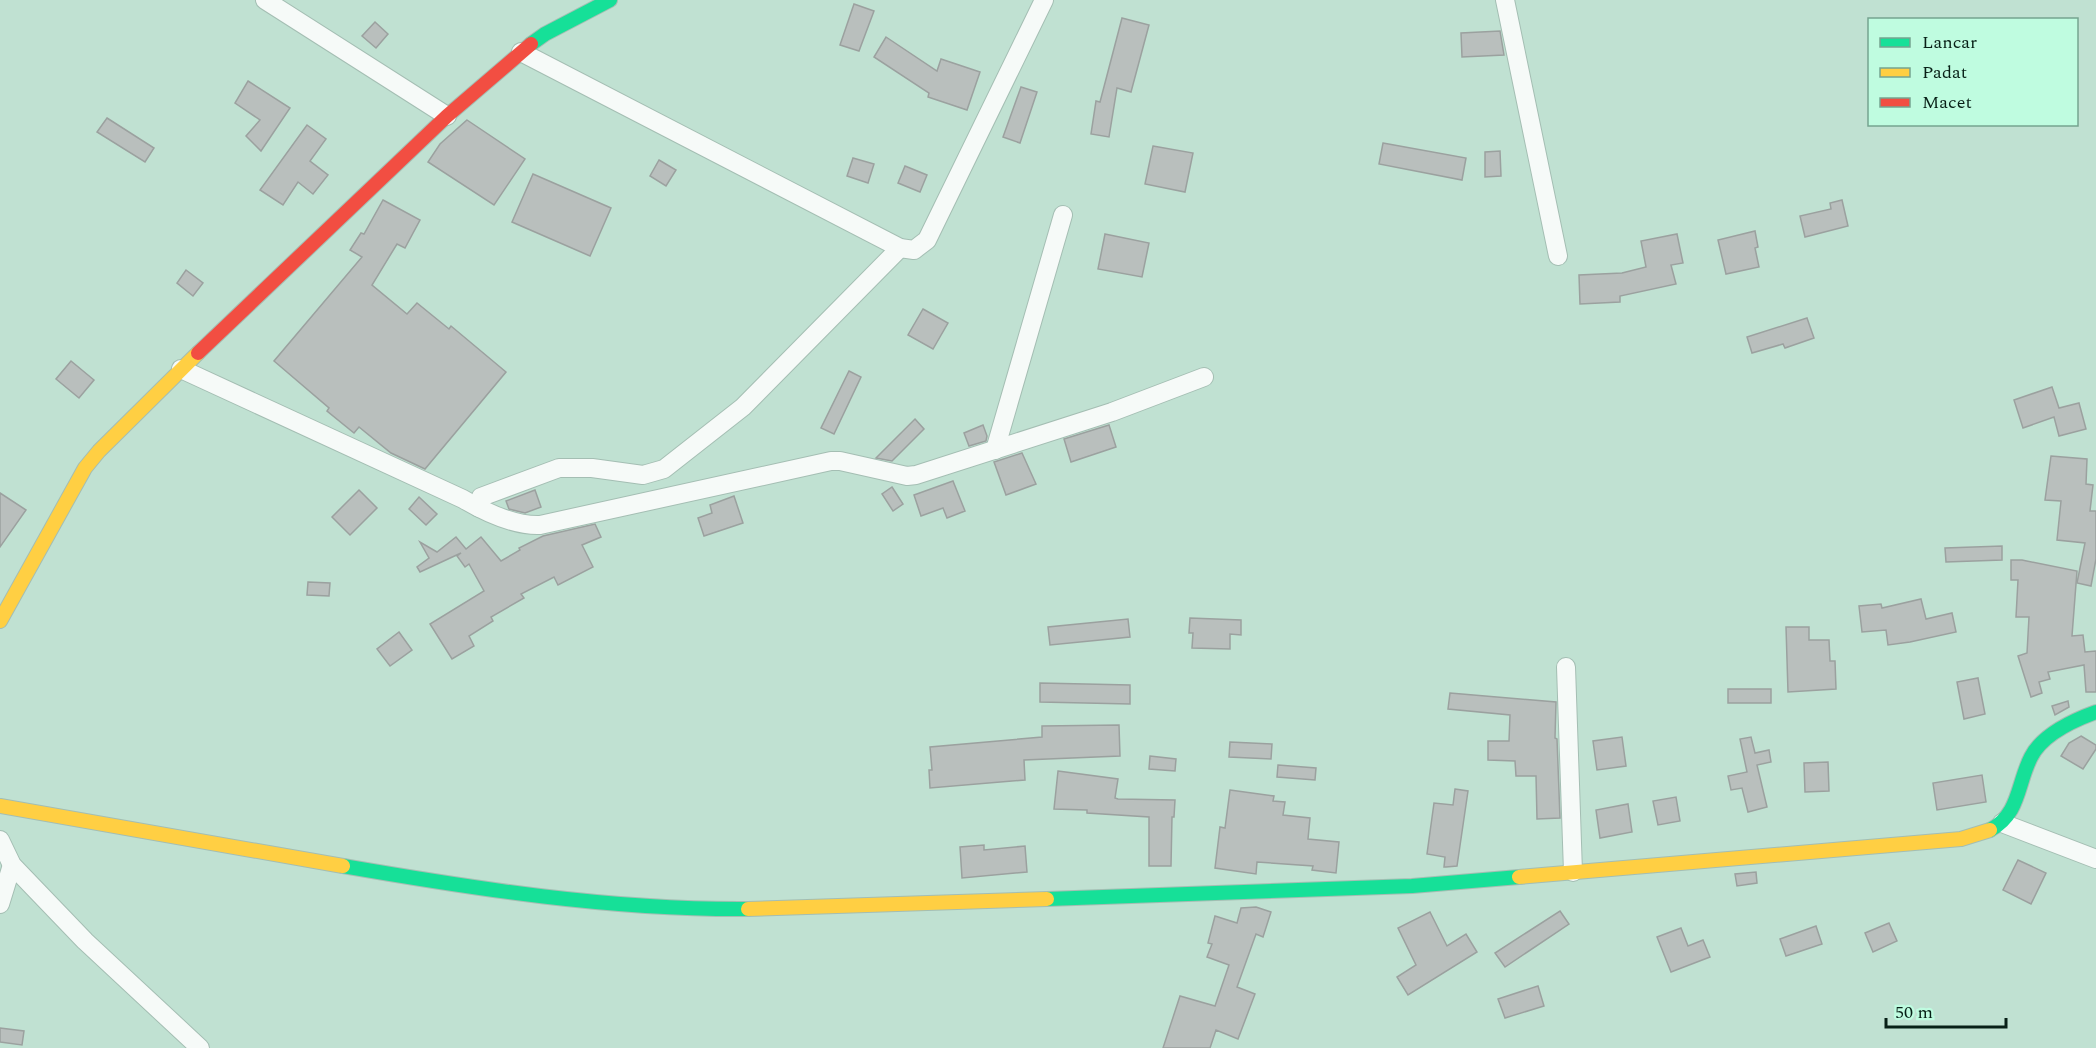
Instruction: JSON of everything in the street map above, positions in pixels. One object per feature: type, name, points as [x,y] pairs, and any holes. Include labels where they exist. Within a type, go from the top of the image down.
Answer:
[{"type":"street","points":[[264,0],[447,116]]},
{"type":"street","points":[[0,621],[85,468],[99,451],[181,369],[447,116],[545,34],[610,0]]},
{"type":"street","points":[[521,52],[900,248],[914,250],[927,240],[1044,0]]},
{"type":"street","points":[[1505,0],[1558,256]]},
{"type":"street","points":[[995,450],[1063,215]]},
{"type":"street","points":[[479,508],[481,497],[559,468],[591,468],[643,475],[664,469],[743,407],[900,248]]},
{"type":"street","points":[[181,369],[479,508],[528,525],[540,525],[831,461],[907,476],[929,472],[1112,412],[1204,377]]},
{"type":"street","points":[[1566,667],[1573,872]]},
{"type":"street","points":[[0,806],[339,865],[546,898],[706,909],[804,908],[1412,886],[1961,839],[1985,833],[2002,823],[2015,809],[2031,755],[2051,737],[2096,712]]},
{"type":"street","points":[[2002,823],[2096,859]]},
{"type":"street","points":[[0,840],[12,865],[85,941],[200,1048]]},
{"type":"street","points":[[0,904],[12,865]]},
{"type":"building","points":[[854,4],[874,11],[859,51],[840,45]]},
{"type":"building","points":[[1122,18],[1149,25],[1131,92],[1117,88],[1109,137],[1091,134],[1096,101],[1100,102]]},
{"type":"building","points":[[375,22],[388,34],[376,48],[362,36]]},
{"type":"building","points":[[1500,31],[1504,55],[1462,57],[1461,33]]},
{"type":"building","points":[[886,37],[937,71],[941,59],[980,72],[967,110],[928,97],[929,93],[874,57]]},
{"type":"building","points":[[248,81],[290,108],[261,151],[246,136],[260,120],[235,103]]},
{"type":"building","points":[[1021,87],[1037,92],[1020,143],[1003,137]]},
{"type":"building","points":[[107,118],[154,148],[145,162],[97,132]]},
{"type":"building","points":[[467,120],[525,159],[494,205],[428,162],[440,144]]},
{"type":"building","points":[[307,125],[326,139],[310,161],[328,175],[313,194],[298,182],[283,205],[260,190]]},
{"type":"building","points":[[1383,143],[1466,158],[1462,180],[1379,164]]},
{"type":"building","points":[[1153,146],[1193,153],[1185,192],[1145,184]]},
{"type":"building","points":[[1500,151],[1501,176],[1485,177],[1485,152]]},
{"type":"building","points":[[853,158],[874,164],[868,183],[847,176]]},
{"type":"building","points":[[659,160],[676,170],[666,186],[650,176]]},
{"type":"building","points":[[905,166],[927,175],[920,192],[898,183]]},
{"type":"building","points":[[533,174],[611,208],[590,256],[512,222]]},
{"type":"building","points":[[383,200],[420,220],[405,248],[397,244],[372,285],[407,314],[417,303],[449,329],[451,326],[506,372],[425,469],[391,453],[359,427],[354,433],[327,411],[329,408],[274,361],[362,257],[350,250],[361,233],[364,234]]},
{"type":"building","points":[[1842,200],[1848,226],[1805,237],[1800,216],[1831,209],[1830,203]]},
{"type":"building","points":[[1755,231],[1758,247],[1755,248],[1759,267],[1726,274],[1718,240]]},
{"type":"building","points":[[1105,234],[1149,243],[1142,277],[1098,269]]},
{"type":"building","points":[[1677,234],[1683,263],[1671,265],[1676,284],[1620,296],[1620,302],[1580,304],[1579,275],[1622,273],[1646,267],[1641,241]]},
{"type":"building","points":[[186,270],[203,283],[193,296],[177,283]]},
{"type":"building","points":[[923,309],[948,323],[933,349],[908,335]]},
{"type":"building","points":[[1807,318],[1814,338],[1785,348],[1783,344],[1752,353],[1747,337]]},
{"type":"building","points":[[71,361],[94,380],[79,398],[56,379]]},
{"type":"building","points":[[849,371],[861,377],[834,434],[821,428]]},
{"type":"building","points":[[2052,387],[2059,408],[2079,403],[2086,429],[2059,436],[2054,417],[2023,428],[2014,400]]},
{"type":"building","points":[[915,419],[924,429],[892,461],[876,458]]},
{"type":"building","points":[[983,425],[987,436],[986,441],[969,446],[964,433]]},
{"type":"building","points":[[1109,425],[1116,447],[1071,462],[1064,439]]},
{"type":"building","points":[[1022,453],[1036,484],[1006,495],[994,462]]},
{"type":"building","points":[[2051,456],[2087,459],[2086,484],[2093,485],[2090,511],[2096,511],[2096,559],[2091,586],[2077,583],[2085,543],[2057,540],[2061,501],[2045,500]]},
{"type":"building","points":[[953,481],[965,511],[947,518],[943,508],[921,516],[914,495]]},
{"type":"building","points":[[892,487],[903,504],[893,511],[882,494]]},
{"type":"building","points":[[359,490],[377,508],[350,535],[332,517]]},
{"type":"building","points":[[535,490],[541,507],[525,513],[509,509],[506,501]]},
{"type":"building","points":[[0,493],[26,510],[0,547]]},
{"type":"building","points":[[734,496],[743,523],[704,536],[698,518],[712,513],[710,505]]},
{"type":"building","points":[[419,497],[437,514],[426,525],[409,509]]},
{"type":"building","points":[[595,524],[601,537],[582,545],[593,567],[558,585],[554,577],[521,594],[524,598],[491,617],[493,621],[469,636],[474,646],[452,659],[430,624],[484,591],[469,564],[465,567],[457,556],[461,553],[420,572],[417,567],[429,558],[420,542],[437,552],[456,537],[466,549],[481,537],[501,561],[520,550],[519,548],[543,536]]},
{"type":"building","points":[[2002,546],[2002,560],[1946,562],[1945,548]]},
{"type":"building","points":[[2011,560],[2022,560],[2077,571],[2072,636],[2083,635],[2085,652],[2096,651],[2096,692],[2086,692],[2084,665],[2048,672],[2050,679],[2039,682],[2042,693],[2031,697],[2018,656],[2027,653],[2029,617],[2016,617],[2018,580],[2011,580]]},
{"type":"building","points":[[308,582],[330,583],[329,596],[307,595]]},
{"type":"building","points":[[1921,599],[1926,619],[1952,613],[1956,632],[1888,645],[1886,630],[1862,632],[1859,606],[1881,604],[1882,608]]},
{"type":"building","points":[[1190,618],[1241,620],[1241,635],[1230,634],[1230,649],[1192,648],[1193,633],[1189,633]]},
{"type":"building","points":[[1128,619],[1130,637],[1050,645],[1048,627]]},
{"type":"building","points":[[1786,627],[1809,627],[1809,640],[1829,640],[1830,661],[1835,661],[1836,689],[1788,692]]},
{"type":"building","points":[[399,632],[412,650],[390,666],[377,649]]},
{"type":"building","points":[[1978,678],[1985,714],[1964,719],[1957,682]]},
{"type":"building","points":[[1040,683],[1130,685],[1130,704],[1040,702]]},
{"type":"building","points":[[1728,689],[1771,689],[1771,703],[1728,703]]},
{"type":"building","points":[[1450,693],[1556,702],[1555,738],[1557,739],[1560,818],[1537,819],[1536,776],[1516,776],[1515,761],[1488,760],[1488,741],[1509,741],[1510,715],[1448,709]]},
{"type":"building","points":[[2068,701],[2069,707],[2055,715],[2052,706]]},
{"type":"building","points":[[1119,725],[1120,756],[1024,760],[1025,780],[930,788],[929,770],[932,770],[930,747],[1042,737],[1042,726]]},
{"type":"building","points":[[2081,736],[2096,745],[2096,749],[2083,769],[2061,756],[2069,743]]},
{"type":"building","points":[[1622,737],[1626,766],[1597,770],[1593,741]]},
{"type":"building","points":[[1751,737],[1755,753],[1769,750],[1771,762],[1757,765],[1767,807],[1748,812],[1742,788],[1731,790],[1728,776],[1747,772],[1740,739]]},
{"type":"building","points":[[1230,742],[1272,744],[1271,759],[1229,757]]},
{"type":"building","points":[[1150,756],[1176,759],[1175,771],[1149,769]]},
{"type":"building","points":[[1828,762],[1829,791],[1805,792],[1804,763]]},
{"type":"building","points":[[1278,765],[1316,768],[1315,780],[1277,777]]},
{"type":"building","points":[[1058,771],[1118,779],[1115,798],[1118,799],[1175,800],[1174,817],[1172,817],[1171,866],[1149,866],[1149,817],[1054,809]]},
{"type":"building","points":[[1982,775],[1986,802],[1937,810],[1933,783]]},
{"type":"building","points":[[1455,789],[1468,791],[1457,866],[1444,867],[1445,857],[1427,854],[1434,803],[1453,805]]},
{"type":"building","points":[[1230,790],[1274,796],[1273,801],[1285,802],[1283,815],[1310,818],[1308,839],[1339,842],[1336,873],[1312,870],[1313,866],[1257,862],[1256,874],[1215,868],[1220,827],[1225,828]]},
{"type":"building","points":[[1676,797],[1680,821],[1658,825],[1653,801]]},
{"type":"building","points":[[1628,804],[1632,832],[1600,838],[1596,810]]},
{"type":"building","points":[[984,845],[984,850],[1025,846],[1027,872],[962,878],[960,847]]},
{"type":"building","points":[[2018,860],[2046,873],[2031,904],[2003,890]]},
{"type":"building","points":[[1756,872],[1757,883],[1737,886],[1735,874]]},
{"type":"building","points":[[1256,907],[1271,912],[1263,937],[1256,934],[1237,987],[1255,994],[1238,1039],[1216,1030],[1210,1048],[1163,1048],[1180,996],[1215,1006],[1229,965],[1207,957],[1212,944],[1208,943],[1215,916],[1237,923],[1241,908]]},
{"type":"building","points":[[1560,911],[1569,924],[1505,967],[1495,953]]},
{"type":"building","points":[[1430,912],[1447,946],[1466,934],[1477,952],[1408,995],[1397,977],[1416,965],[1398,928]]},
{"type":"building","points":[[1889,923],[1897,941],[1873,952],[1865,933]]},
{"type":"building","points":[[1816,926],[1822,944],[1786,956],[1780,939]]},
{"type":"building","points":[[1681,928],[1688,946],[1703,940],[1710,957],[1671,972],[1657,937]]},
{"type":"building","points":[[1538,986],[1544,1006],[1505,1018],[1498,999]]},
{"type":"building","points":[[0,1028],[24,1031],[22,1045],[0,1042]]},
{"type":"traffic: fast","points":[[531,44],[545,34],[610,0]]},
{"type":"traffic: fast","points":[[1990,830],[2007,816],[2017,798],[2026,767],[2036,749],[2059,729],[2096,712]]},
{"type":"traffic: fast","points":[[343,866],[544,897],[646,906],[748,909]]},
{"type":"traffic: fast","points":[[1047,899],[1412,886],[1519,877]]},
{"type":"traffic: slow","points":[[0,621],[85,468],[99,451],[198,353]]},
{"type":"traffic: slow","points":[[0,806],[343,866]]},
{"type":"traffic: slow","points":[[1519,877],[1961,839],[1990,830]]},
{"type":"traffic: slow","points":[[748,909],[1047,899]]},
{"type":"traffic: jam","points":[[198,353],[447,116],[531,44]]}]
